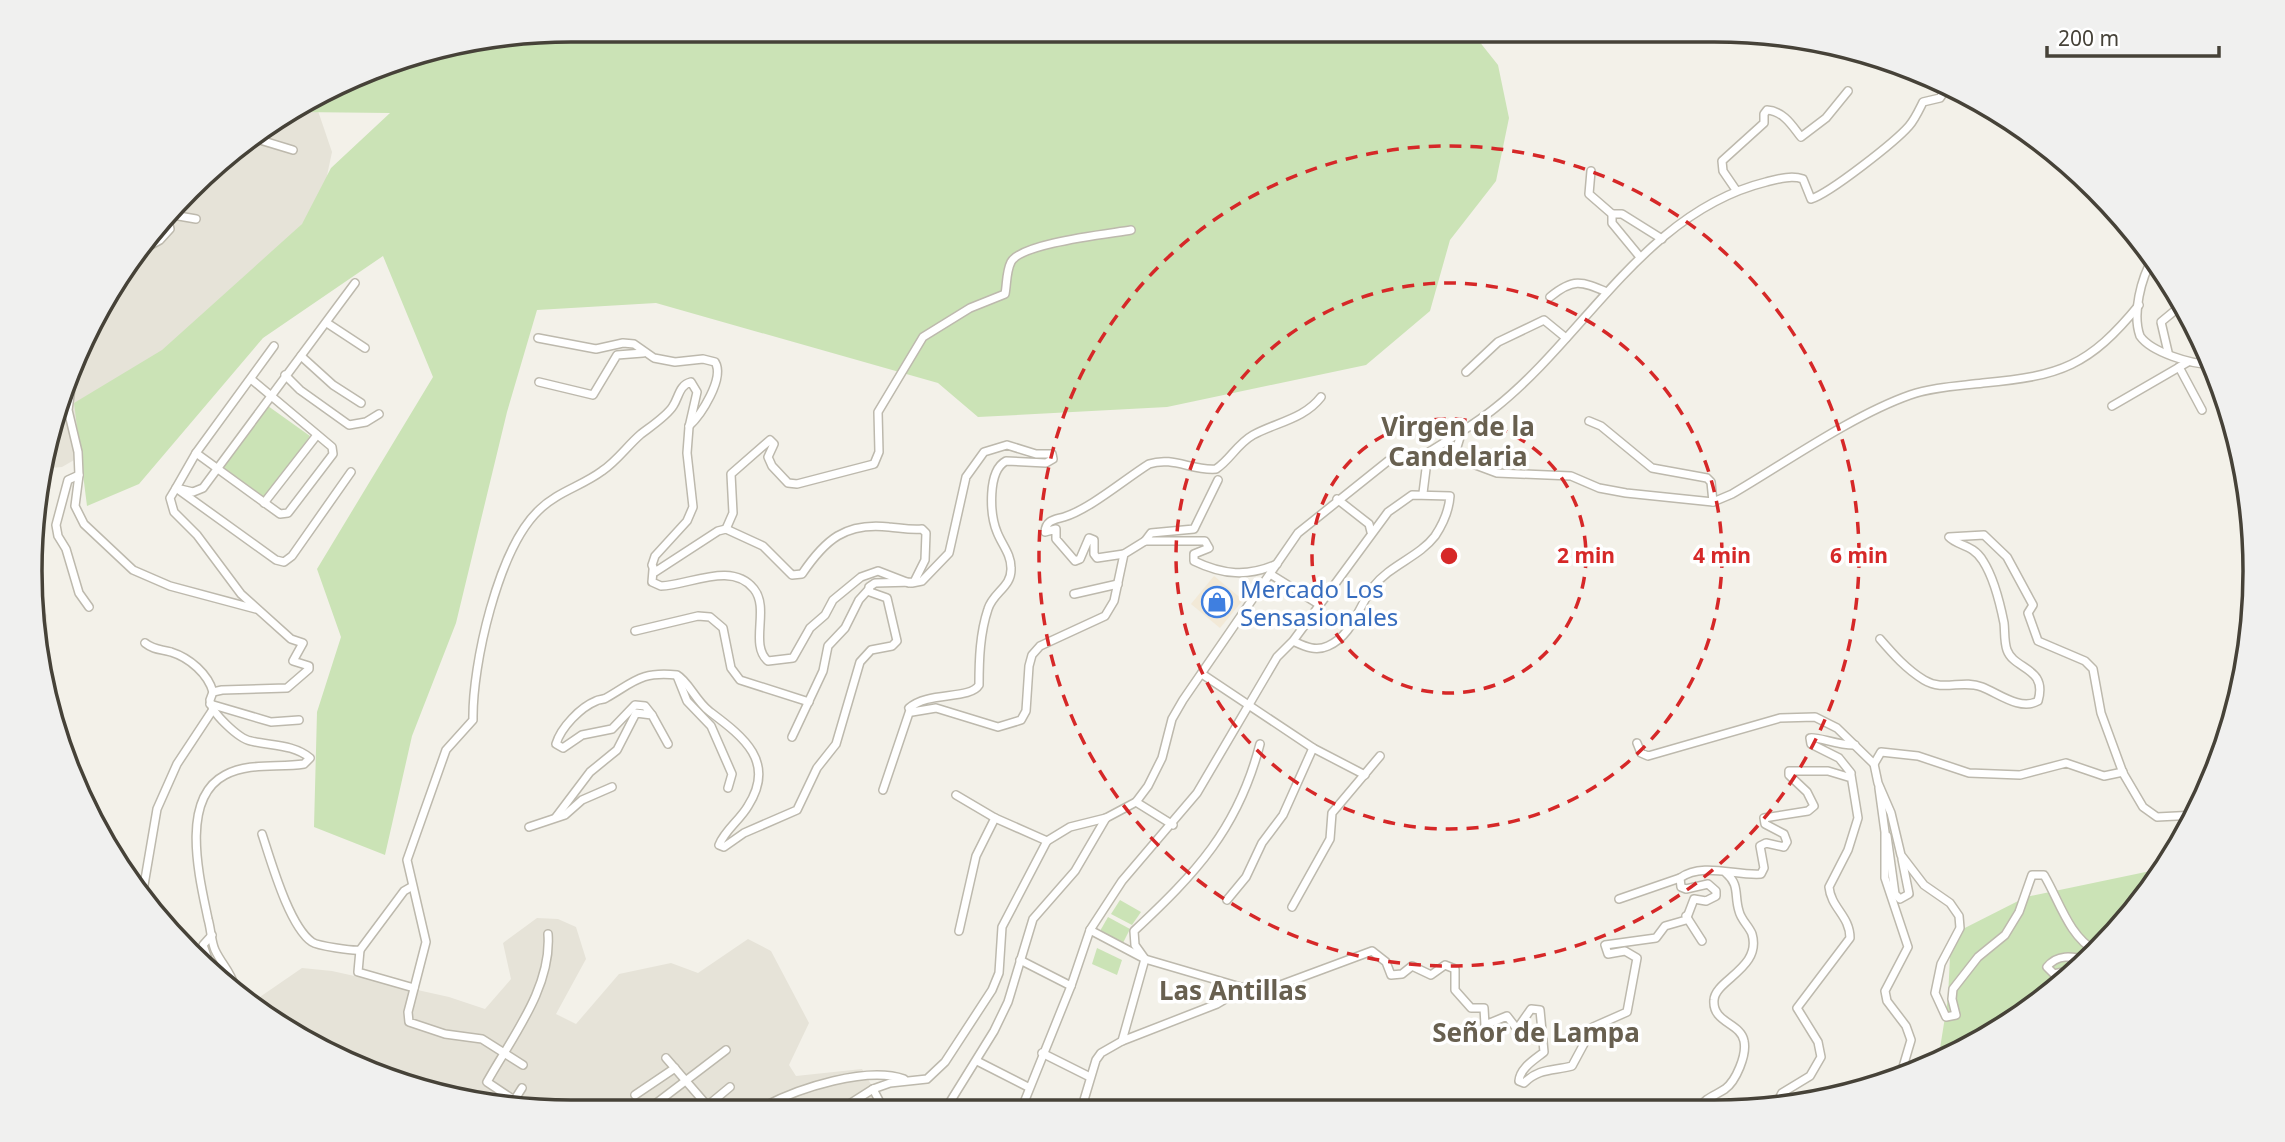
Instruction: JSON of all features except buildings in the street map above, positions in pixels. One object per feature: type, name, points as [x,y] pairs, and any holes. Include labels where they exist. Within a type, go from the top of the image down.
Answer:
[{"type":"street","points":[[1736,190],[1723,171],[1722,161],[1764,123],[1764,114],[1768,110],[1776,111],[1793,124],[1801,137],[1826,118],[1848,91]]},
{"type":"street","points":[[1423,493],[1428,453],[1442,442],[1461,434],[1498,406],[1552,355],[1640,257],[1662,239],[1736,190],[1780,178],[1799,177],[1809,198],[1826,192],[1898,137],[1915,117],[1923,102],[1940,98],[1942,94]]},
{"type":"street","points":[[263,141],[293,149]]},
{"type":"street","points":[[1591,171],[1589,194],[1612,214],[1622,214],[1662,239]]},
{"type":"street","points":[[1612,214],[1612,223],[1640,257]]},
{"type":"street","points":[[179,216],[196,219]]},
{"type":"street","points":[[157,242],[169,226]]},
{"type":"street","points":[[726,529],[733,513],[731,474],[770,440],[774,444],[768,457],[772,467],[788,483],[797,484],[874,464],[878,452],[878,412],[923,337],[971,307],[1004,294],[1011,262],[1017,254],[1131,230]]},
{"type":"street","points":[[2148,269],[2138,305],[2140,336],[2149,345],[2188,362],[2200,363]]},
{"type":"street","points":[[1550,297],[1563,285],[1581,282],[1607,292]]},
{"type":"street","points":[[176,488],[197,491],[355,283]]},
{"type":"street","points":[[856,1100],[873,1089],[932,1076],[963,1036],[992,990],[999,973],[1002,927],[1047,842],[1070,827],[1107,818],[1136,802],[1157,772],[1172,719],[1298,533],[1336,499],[1388,461],[1401,456],[1428,453],[1454,457],[1497,473],[1564,475],[1608,491],[1713,502],[1732,494],[1876,410],[1911,394],[1956,385],[2027,378],[2068,368],[2098,351],[2138,305]]},
{"type":"street","points":[[2168,352],[2161,322],[2174,311]]},
{"type":"street","points":[[1466,372],[1498,342],[1544,320],[1566,338]]},
{"type":"street","points":[[327,323],[365,348]]},
{"type":"street","points":[[538,338],[596,349],[623,343],[634,344],[647,354]]},
{"type":"street","points":[[214,692],[287,688],[309,669],[293,661],[303,643],[291,639],[256,609],[228,579],[197,535],[174,512],[170,498],[196,453],[274,346]]},
{"type":"street","points":[[539,382],[593,395],[617,355],[647,354],[675,362],[710,360],[718,367],[708,404],[689,427]]},
{"type":"street","points":[[301,356],[333,385],[361,403]]},
{"type":"street","points":[[2112,406],[2188,362]]},
{"type":"street","points":[[2179,367],[2202,410]]},
{"type":"street","points":[[285,376],[349,425],[366,422],[379,414]]},
{"type":"street","points":[[196,453],[276,513],[288,513],[333,454],[332,447],[251,379]]},
{"type":"street","points":[[523,1065],[505,1051],[482,1039],[445,1034],[409,1023],[408,1012],[426,942],[411,887],[407,860],[419,831],[429,792],[451,741],[471,726],[472,692],[483,635],[496,593],[526,523],[552,498],[601,472],[630,443],[669,411],[682,387],[691,382],[698,392],[689,427],[687,472],[693,507],[687,521],[655,555],[652,581],[661,586],[729,575],[743,579],[758,597],[760,650],[768,662],[793,658],[810,628],[825,615],[833,600],[861,577],[878,571],[910,583]]},
{"type":"street","points":[[1218,480],[1194,529],[1152,533],[1145,541],[1124,554],[1097,558],[1094,554],[1094,540],[1089,538],[1080,559],[1075,561],[1056,539],[1056,529],[1045,532],[1044,529],[1048,523],[1086,506],[1149,464],[1161,460],[1202,470],[1216,469],[1236,447],[1254,435],[1312,409],[1321,397]]},
{"type":"street","points":[[69,406],[78,453],[76,512],[114,555],[133,570],[170,586],[256,609]]},
{"type":"street","points":[[1589,421],[1601,426],[1652,468],[1707,478],[1711,482],[1713,502]]},
{"type":"street","points":[[1454,457],[1461,434]]},
{"type":"street","points":[[264,503],[317,435]]},
{"type":"street","points":[[792,737],[823,671],[828,646],[845,628],[859,600],[875,583],[919,583],[949,553],[966,477],[984,452],[1007,445],[1036,454],[1052,454],[1053,459],[1046,463],[1006,461],[995,473],[993,514],[997,532],[1011,564],[1011,575],[987,610],[979,657],[979,685],[969,693],[923,699],[911,705],[883,790]]},
{"type":"street","points":[[176,488],[280,562],[292,556],[351,472]]},
{"type":"street","points":[[79,475],[68,480],[56,525],[79,593],[89,607]]},
{"type":"street","points":[[1024,1100],[1071,986],[1090,930],[1122,881],[1173,825],[1216,763],[1277,657],[1293,641],[1371,532],[1402,501],[1423,493],[1450,496],[1440,528],[1428,544],[1380,580],[1342,636],[1328,646],[1316,649],[1293,641]]},
{"type":"street","points":[[1336,499],[1369,524],[1371,532]]},
{"type":"street","points":[[653,570],[657,572],[718,531],[726,529],[763,546],[788,573],[797,576],[834,536],[874,526],[922,529],[927,539],[925,560],[918,577],[910,583]]},
{"type":"street","points":[[1880,639],[1899,662],[1937,687],[1969,684],[2011,701],[2028,705],[2038,701],[2040,695],[2033,672],[2013,659],[2006,649],[2002,618],[1985,563],[1967,544],[1949,537],[1984,535],[2007,557],[2033,605],[2028,613],[2038,642],[2085,661],[2093,669],[2101,713],[2123,772],[2143,807],[2152,815],[2183,815]]},
{"type":"street","points":[[1145,541],[1205,541],[1209,548],[1194,554],[1194,561],[1226,572],[1257,573],[1277,564]]},
{"type":"street","points":[[910,710],[936,708],[998,727],[1021,720],[1026,711],[1028,666],[1032,654],[1040,646],[1105,616],[1114,601],[1124,554]]},
{"type":"street","points":[[1270,575],[1320,605]]},
{"type":"street","points":[[1074,594],[1118,584]]},
{"type":"street","points":[[677,675],[699,704],[749,743],[757,761],[754,792],[748,806],[719,843],[724,847],[744,832],[788,815],[801,806],[817,768],[842,732],[847,703],[860,662],[871,650],[896,642],[888,600],[869,590]]},
{"type":"street","points":[[635,631],[698,616],[710,617],[723,628],[732,668],[740,680],[751,686],[772,688],[809,702]]},
{"type":"street","points":[[144,884],[158,809],[177,764],[211,708],[214,692],[210,682],[191,663],[171,652],[153,650],[145,643]]},
{"type":"street","points":[[668,744],[645,706],[635,705],[615,727],[606,732],[582,735],[563,748],[556,744],[575,714],[594,701],[604,700],[620,687],[650,674],[677,675]]},
{"type":"street","points":[[1202,674],[1313,748],[1365,775]]},
{"type":"street","points":[[677,675],[687,701],[711,726],[732,774],[728,788]]},
{"type":"street","points":[[211,708],[271,722],[299,720]]},
{"type":"street","points":[[211,708],[248,741],[283,746],[308,755],[310,760],[298,765],[245,768],[225,775],[207,793],[198,819],[197,870],[214,949],[231,971],[233,978]]},
{"type":"street","points":[[556,817],[590,772],[617,750],[634,715],[642,712],[652,715]]},
{"type":"street","points":[[1637,743],[1641,753],[1648,756],[1759,723],[1815,717],[1837,728],[1874,764]]},
{"type":"street","points":[[1781,1095],[1810,1076],[1819,1063],[1818,1042],[1797,1008],[1850,938],[1848,922],[1833,902],[1829,887],[1848,850],[1858,818],[1851,770],[1839,758],[1809,740],[1813,737],[1827,743],[1855,745]]},
{"type":"street","points":[[1145,959],[1135,945],[1134,932],[1174,895],[1216,846],[1249,778],[1260,744]]},
{"type":"street","points":[[1227,900],[1246,877],[1262,843],[1283,815],[1313,748]]},
{"type":"street","points":[[1878,783],[1891,813],[1909,894],[1900,899],[1895,894],[1874,764],[1876,757],[1887,750],[1918,755],[1969,773],[2020,775],[2066,763],[2104,776],[2123,772]]},
{"type":"street","points":[[1292,907],[1330,839],[1332,813],[1380,756]]},
{"type":"street","points":[[1619,899],[1704,870],[1761,874],[1763,868],[1759,846],[1766,843],[1784,846],[1787,842],[1784,834],[1765,824],[1764,818],[1808,811],[1813,807],[1811,797],[1789,775],[1789,771],[1828,771],[1842,776],[1850,775]]},
{"type":"street","points":[[529,827],[565,814],[582,800],[612,787]]},
{"type":"street","points":[[956,795],[995,818],[1047,842]]},
{"type":"street","points":[[1136,802],[1173,825]]},
{"type":"street","points":[[959,931],[976,856],[995,818]]},
{"type":"street","points":[[952,1100],[977,1061],[1008,1002],[1033,919],[1075,872],[1107,818]]},
{"type":"street","points":[[1885,832],[1885,878],[1908,947],[1885,991],[1887,1001],[1906,1026],[1911,1040],[1904,1065]]},
{"type":"street","points":[[262,834],[284,899],[310,942],[360,950]]},
{"type":"street","points":[[1901,855],[1924,885],[1950,903],[1961,922],[1941,964],[1936,985],[1935,998],[1946,1017],[1954,1017],[1957,1013],[1951,996],[1955,984],[1978,957],[2005,934],[2019,912],[2032,875],[2044,875],[2067,920],[2087,946]]},
{"type":"street","points":[[1710,1100],[1730,1085],[1740,1065],[1745,1045],[1743,1037],[1723,1022],[1714,1004],[1716,994],[1745,966],[1752,944],[1751,934],[1739,913],[1736,884],[1726,873]]},
{"type":"street","points":[[1090,930],[1145,959],[1244,988],[1275,987],[1372,951],[1381,956],[1391,975],[1402,974],[1412,966],[1431,975],[1445,965],[1455,969],[1454,990],[1466,1005],[1484,1008],[1485,1025],[1507,1016],[1517,1029],[1531,1009],[1539,1010],[1545,1049],[1519,1076],[1519,1081],[1524,1083],[1533,1074],[1572,1066],[1593,1027],[1627,1012],[1637,958],[1625,951],[1608,954],[1605,945],[1656,938],[1665,926],[1682,922],[1694,899],[1713,900],[1716,891],[1708,884],[1686,889],[1679,884],[1680,878]]},
{"type":"street","points":[[411,887],[404,891],[360,950],[358,972],[414,988]]},
{"type":"street","points":[[1686,916],[1702,941]]},
{"type":"street","points":[[503,1095],[487,1082],[550,959],[548,934]]},
{"type":"street","points":[[206,954],[203,945],[212,935]]},
{"type":"street","points":[[2058,973],[2054,974],[2047,967],[2056,959],[2066,956],[2075,958]]},
{"type":"street","points":[[1122,1041],[1145,959]]},
{"type":"street","points":[[1020,960],[1071,986]]},
{"type":"street","points":[[1084,1100],[1101,1053],[1122,1041],[1217,1004],[1244,988]]},
{"type":"street","points":[[661,1100],[726,1050]]},
{"type":"street","points":[[1042,1053],[1090,1077]]},
{"type":"street","points":[[666,1058],[703,1100]]},
{"type":"street","points":[[977,1061],[1028,1087]]},
{"type":"street","points":[[635,1095],[675,1068]]},
{"type":"street","points":[[776,1100],[793,1091],[853,1077],[899,1077],[908,1081]]},
{"type":"street","points":[[718,1100],[730,1087]]},
{"type":"street","points":[[516,1097],[522,1088]]},
{"type":"street","points":[[873,1089],[879,1100]]},
{"type":"shaded area","points":[[315,108],[332,152],[321,204],[88,452],[62,467],[52,468],[70,401],[82,369],[113,306],[151,249],[173,222],[222,173],[277,131]]},
{"type":"shaded area","name":"Mercado Los Sensasionales","points":[[1214,576],[1243,600],[1220,628],[1191,604]]},
{"type":"shaded area","points":[[44,611],[47,615],[49,652]]},
{"type":"shaded area","points":[[537,918],[558,919],[576,927],[586,959],[556,1014],[576,1024],[619,974],[671,963],[698,973],[748,939],[771,951],[809,1023],[789,1065],[796,1076],[862,1069],[880,1100],[571,1100],[536,1099],[468,1090],[401,1072],[369,1060],[306,1029],[259,998],[302,968],[332,971],[449,997],[485,1009],[511,979],[503,943]]},
{"type":"green space","points":[[1480,42],[1498,65],[1509,118],[1496,181],[1450,240],[1430,311],[1366,365],[1167,407],[978,417],[938,383],[656,303],[537,310],[507,412],[456,623],[412,736],[385,855],[314,827],[317,712],[341,637],[317,569],[433,377],[383,256],[263,338],[139,484],[87,506],[74,403],[162,350],[302,224],[331,168],[390,113],[308,112],[369,82],[434,60],[468,52],[536,43]]},
{"type":"green space","points":[[268,406],[310,436],[265,498],[223,467]]},
{"type":"green space","points":[[2150,871],[2112,920],[2063,969],[2008,1011],[1940,1049],[1948,998],[1951,935],[2026,897]]},
{"type":"green space","points":[[1120,900],[1141,912],[1132,925],[1111,914]]},
{"type":"green space","points":[[1108,917],[1130,929],[1123,943],[1100,931]]},
{"type":"green space","points":[[1097,948],[1122,960],[1117,975],[1092,964]]},
{"type":"place","name":"Mercado Los Sensasionales","points":[[1217,602]]},
{"type":"district","name":"Virgen de la Candelaria","points":[[1458,441]]},
{"type":"district","name":"Las Antillas","points":[[1233,990]]},
{"type":"district","name":"Señor de Lampa","points":[[1536,1032]]}]
